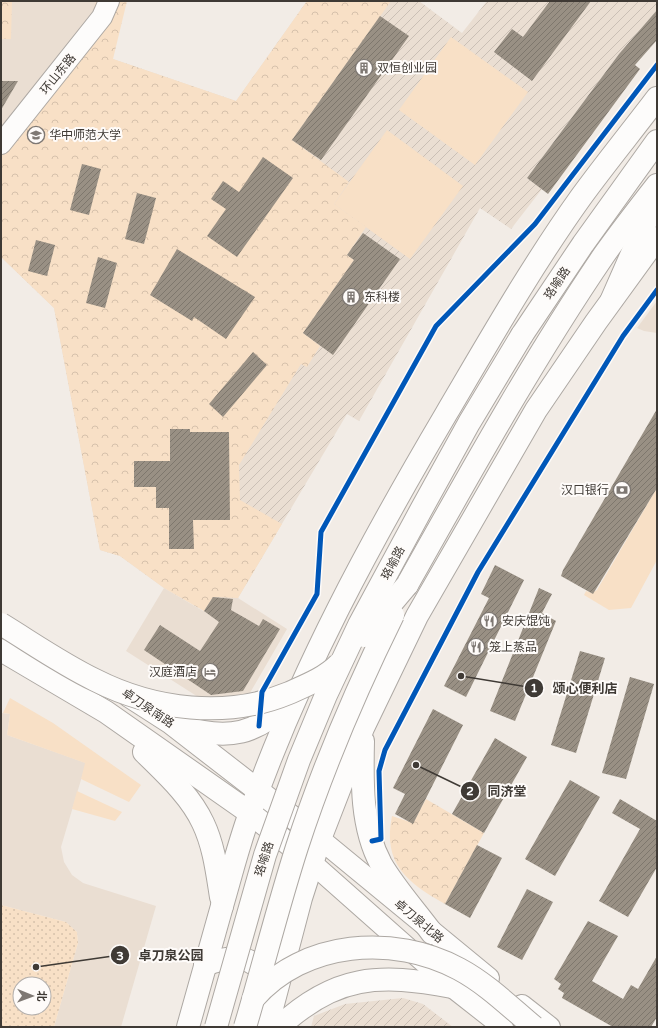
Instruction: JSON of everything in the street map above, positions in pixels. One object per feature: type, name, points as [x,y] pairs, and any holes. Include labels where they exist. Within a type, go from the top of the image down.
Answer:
[{"type":"main road","points":[[188,1027],[250,813],[297,695],[349,587],[415,466],[522,286],[580,198],[657,98]]},
{"type":"main road","name":"珞喻路","points":[[216,1027],[265,855],[299,760],[326,695],[359,625],[469,423],[522,335],[588,237],[657,141]]},
{"type":"main road","name":"珞喻路","points":[[245,1027],[297,848],[322,778],[355,696],[407,585],[471,472],[543,351],[605,254],[657,185]]},
{"type":"main road","points":[[612,299],[657,198]]},
{"type":"main road","points":[[267,1027],[277,996],[312,863],[320,839],[363,728],[417,616],[536,410],[612,299],[657,238]]},
{"type":"main road","points":[[1,624],[95,681],[128,694],[158,703],[185,707],[234,707],[252,705],[279,697],[315,681],[333,670],[348,655],[407,585]]},
{"type":"main road","points":[[349,587],[363,608],[375,616],[388,620],[399,620],[417,616]]},
{"type":"main road","name":"卓刀泉南路","points":[[1,612],[170,723],[259,790],[288,814]]},
{"type":"main road","points":[[1,650],[106,712],[250,813],[312,863]]},
{"type":"main road","points":[[170,723],[211,733],[229,733],[250,730],[277,714],[297,695]]},
{"type":"main road","points":[[106,712],[163,771],[195,809],[211,844],[218,873],[222,906]]},
{"type":"main road","points":[[363,728],[364,798],[369,834],[378,857],[390,878],[432,933]]},
{"type":"main road","name":"卓刀泉北路","points":[[288,814],[320,839]]},
{"type":"main road","points":[[234,1027],[246,1008],[262,988],[292,968],[332,951],[372,947],[407,951],[450,965],[474,979],[534,1027]]},
{"type":"main road","points":[[205,965],[232,957],[248,961],[261,969],[277,996]]},
{"type":"main road","points":[[285,1024],[304,1006],[335,988],[365,980],[410,980],[452,987]]},
{"type":"street","name":"环山东路","points":[[1,144],[102,17],[109,1]]},
{"type":"street","name":"卓刀泉北路","points":[[320,839],[432,933],[550,1027]]},
{"type":"street","points":[[312,863],[452,987],[503,1027]]},
{"type":"shaded area","name":"华中师范大学","points":[[1,1],[127,1],[1,223]]},
{"type":"shaded area","points":[[307,1],[419,1],[462,33],[487,1],[657,1],[657,10],[619,54],[527,178],[542,189],[511,229],[480,208],[359,421],[347,414],[238,598],[213,597],[204,611],[164,588],[120,556],[100,550],[54,308],[1,257],[1,223],[113,59],[236,101]]},
{"type":"shaded area","points":[[657,301],[657,333],[644,331],[637,328]]},
{"type":"shaded area","points":[[164,588],[203,611],[213,597],[238,598],[287,629],[247,698],[206,702],[126,651]]},
{"type":"shaded area","points":[[1,713],[10,714],[7,735],[86,763],[61,847],[64,862],[72,875],[83,883],[156,906],[121,1027],[54,1027],[78,943],[77,932],[66,922],[1,905]]},
{"type":"shaded area","points":[[403,998],[423,1004],[453,1027],[311,1027],[314,1016],[345,1004]]},
{"type":"green space","points":[[1,1],[12,1],[11,39],[1,39]]},
{"type":"green space","points":[[96,1],[127,1],[113,59],[236,101],[307,1],[391,1],[292,140],[349,182],[334,204],[366,227],[347,255],[354,260],[303,333],[320,346],[307,367],[301,364],[239,465],[240,500],[282,524],[238,598],[213,597],[204,611],[164,588],[120,556],[100,550],[54,308],[1,257],[1,140],[29,120],[40,110],[58,88],[80,44],[91,18]]},
{"type":"green space","points":[[451,37],[528,92],[475,165],[399,110]]},
{"type":"green space","points":[[387,130],[463,186],[410,259],[334,204]]},
{"type":"green space","points":[[657,488],[657,560],[631,608],[609,610],[584,595],[586,591],[592,593],[597,590]]},
{"type":"green space","points":[[10,698],[53,723],[141,785],[129,802],[81,779],[85,763],[7,735],[10,714],[3,713]]},
{"type":"green space","points":[[77,791],[122,812],[115,821],[72,809]]},
{"type":"green space","points":[[426,799],[484,833],[445,904],[409,880],[395,859],[391,847],[390,833],[392,816],[413,823]]},
{"type":"green space","points":[[1,905],[66,922],[77,932],[78,943],[54,1027],[1,1027]]},
{"type":"building","points":[[550,1],[591,1],[532,81],[494,52],[512,29],[523,37]]},
{"type":"building","points":[[657,10],[657,40],[635,65],[640,69],[548,194],[527,178],[619,54]]},
{"type":"building","name":"双恒创业园","points":[[380,16],[409,36],[321,160],[292,140]]},
{"type":"building","points":[[1,81],[18,81],[1,110]]},
{"type":"building","points":[[263,157],[293,178],[237,257],[207,236],[226,209],[211,199],[223,181],[239,192]]},
{"type":"building","points":[[82,164],[101,169],[89,215],[70,210]]},
{"type":"building","points":[[137,193],[156,198],[144,244],[125,239]]},
{"type":"building","name":"东科楼","points":[[363,233],[400,259],[333,355],[303,333],[354,260],[347,255]]},
{"type":"building","points":[[36,240],[55,245],[47,276],[28,271]]},
{"type":"building","points":[[177,249],[255,297],[226,339],[194,317],[192,321],[150,295]]},
{"type":"building","points":[[98,257],[117,263],[105,308],[86,303]]},
{"type":"building","points":[[253,352],[267,365],[223,417],[209,404]]},
{"type":"building","points":[[657,409],[657,488],[593,594],[561,576],[563,570]]},
{"type":"building","points":[[170,429],[190,429],[190,432],[229,432],[230,520],[193,520],[194,549],[169,549],[169,508],[156,508],[156,487],[134,487],[134,461],[170,461]]},
{"type":"building","points":[[495,565],[524,580],[466,697],[444,686],[489,598],[481,594]]},
{"type":"building","points":[[539,588],[552,594],[542,613],[556,621],[515,721],[490,711]]},
{"type":"building","points":[[213,597],[233,599],[231,610],[259,626],[263,619],[280,629],[243,691],[211,695],[144,650],[160,625],[200,651],[219,622],[204,611]]},
{"type":"building","points":[[580,651],[605,658],[576,753],[551,745]]},
{"type":"building","points":[[630,677],[654,684],[626,779],[602,773]]},
{"type":"building","points":[[433,709],[463,725],[413,824],[395,814],[405,794],[393,788]]},
{"type":"building","points":[[495,738],[527,757],[484,833],[452,814]]},
{"type":"building","points":[[570,780],[600,797],[555,876],[525,859]]},
{"type":"building","points":[[620,799],[657,821],[657,867],[628,917],[599,901],[640,829],[612,813]]},
{"type":"building","points":[[477,845],[502,858],[470,918],[445,904]]},
{"type":"building","points":[[527,889],[553,902],[522,960],[497,947]]},
{"type":"building","points":[[588,921],[618,936],[592,981],[623,999],[631,985],[638,989],[657,956],[657,1017],[651,1027],[613,1027],[562,998],[564,993],[558,989],[561,984],[554,979]]},
{"type":"cycle path","points":[[259,726],[262,692],[317,594],[321,532],[436,326],[535,224],[657,65]]},
{"type":"cycle path","points":[[372,841],[381,839],[379,771],[385,750],[478,572],[623,336],[657,290]]},
{"type":"place","name":"双恒创业园","points":[[364,68]]},
{"type":"place","name":"华中师范大学","points":[[36,135]]},
{"type":"place","name":"东科楼","points":[[351,297]]},
{"type":"place","name":"汉口银行","points":[[622,490]]},
{"type":"place","name":"安庆馄饨","points":[[489,621]]},
{"type":"place","name":"笼上蒸品","points":[[476,647]]},
{"type":"place","name":"汉庭酒店","points":[[210,672]]},
{"type":"place","name":"颂心便利店","points":[[461,676]]},
{"type":"place","name":"同济堂","points":[[416,765]]},
{"type":"place","name":"卓刀泉公园","points":[[36,967]]}]
